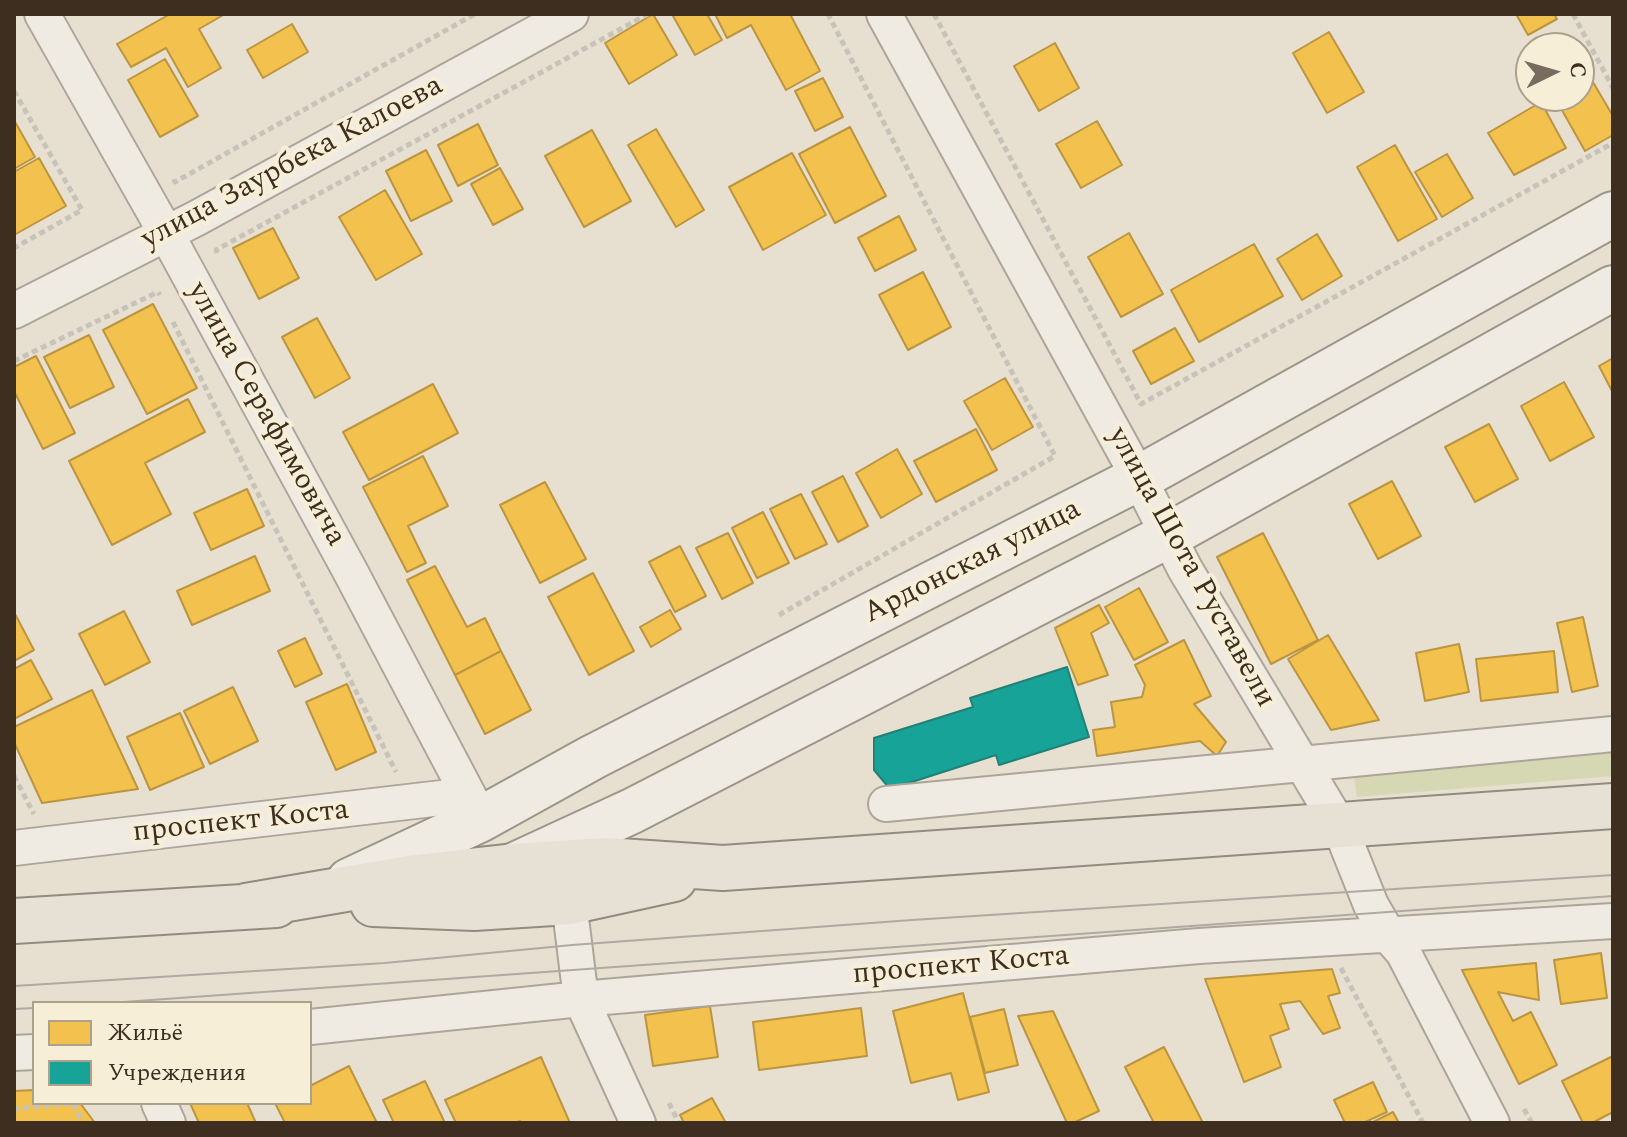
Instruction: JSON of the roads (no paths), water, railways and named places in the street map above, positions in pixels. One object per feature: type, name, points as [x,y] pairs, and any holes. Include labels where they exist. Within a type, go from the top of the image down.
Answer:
[{"type":"main road","name":"Ардонская улица","points":[[323,893],[474,807],[593,757],[1139,478],[1613,214]]},
{"type":"main road","points":[[370,904],[514,866],[632,811],[1169,535],[1613,288]]},
{"type":"main road","points":[[246,906],[416,877],[514,866],[605,860],[723,868],[1613,806]]},
{"type":"main road","points":[[14,921],[246,906],[370,904],[474,908],[569,902],[723,868]]},
{"type":"street","name":"улица Серафимовича","points":[[42,14],[166,233],[474,807]]},
{"type":"street","name":"улица Заурбека Калоева","points":[[14,311],[166,233],[571,14]]},
{"type":"street","name":"улица Шота Руставели","points":[[884,14],[1139,478],[1185,569],[1339,825],[1371,905],[1389,936],[1403,952],[1492,1123]]},
{"type":"street","points":[[886,804],[1613,734]]},
{"type":"street","name":"проспект Коста","points":[[14,848],[474,807]]},
{"type":"street","points":[[569,902],[581,999],[638,1123]]},
{"type":"street","name":"проспект Коста","points":[[312,1027],[581,999],[1199,946],[1613,921]]},
{"type":"tram line","points":[[14,986],[385,963],[572,945],[912,920],[1613,875]]},
{"type":"tram line","points":[[137,1001],[1613,896]]},
{"type":"tram line","points":[[14,1009],[32,1008]]}]
